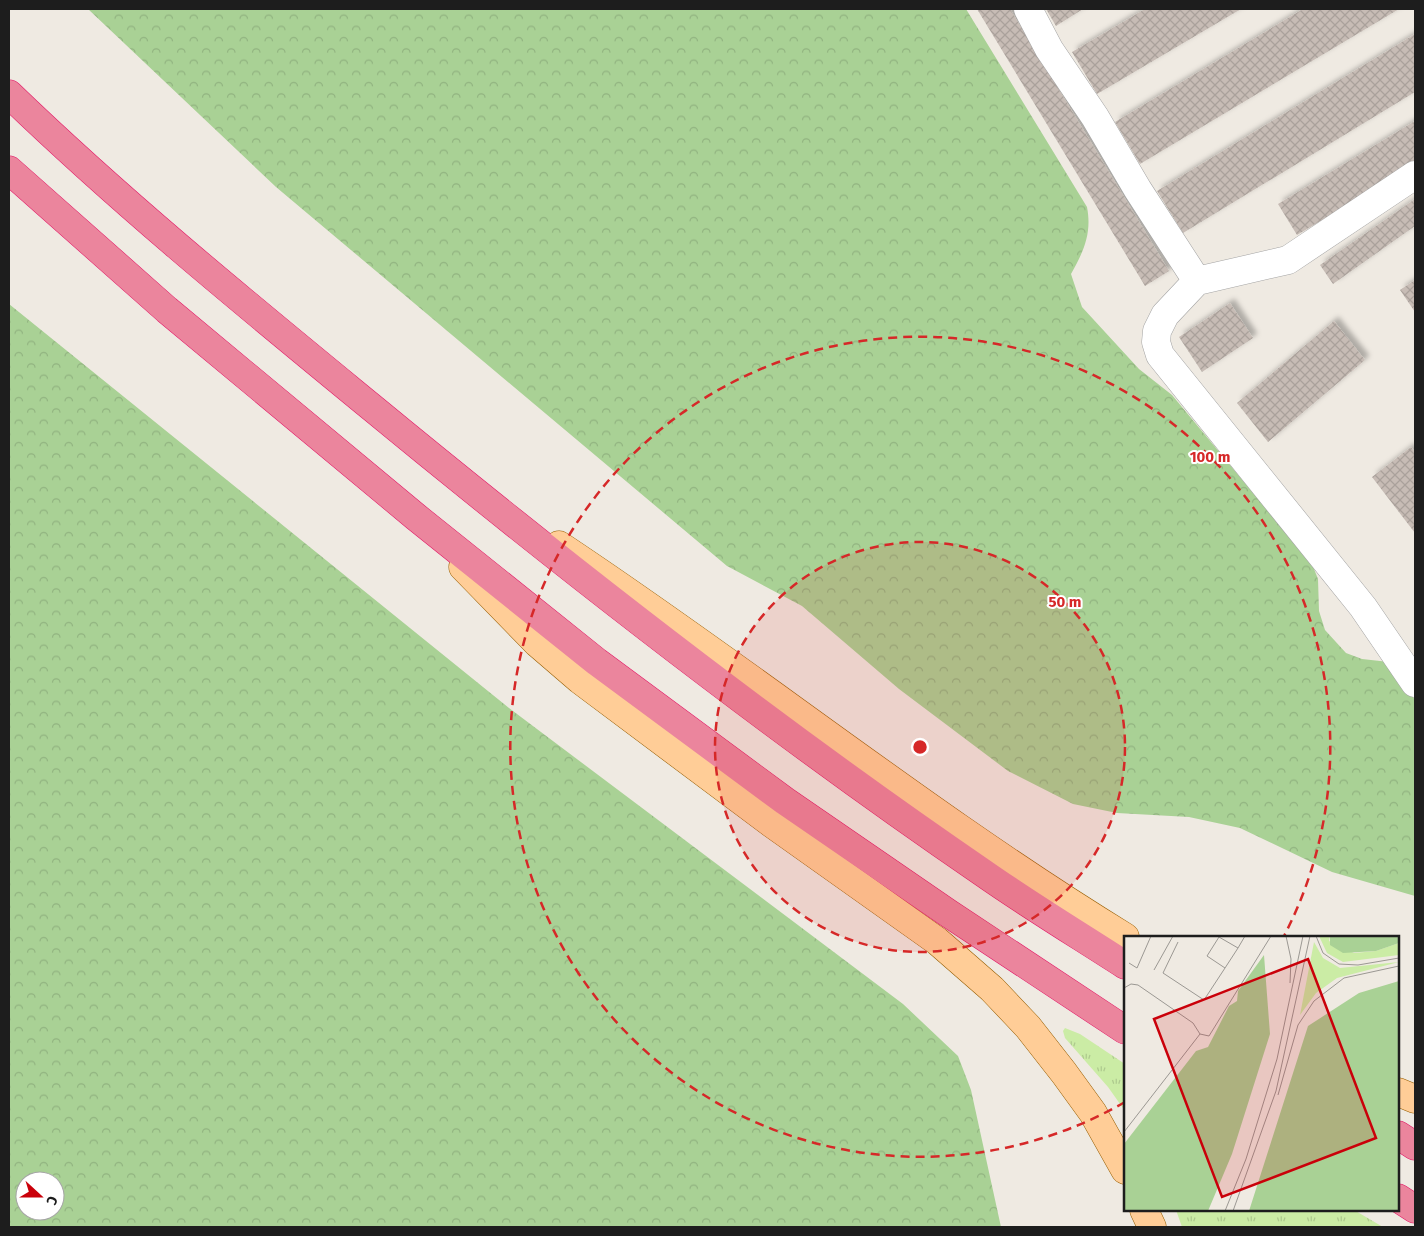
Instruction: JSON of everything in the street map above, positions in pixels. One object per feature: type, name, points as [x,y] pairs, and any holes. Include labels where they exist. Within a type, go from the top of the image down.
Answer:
[{"type":"highway","points":[[9,94],[202,268],[453,475],[626,612],[813,754],[984,874],[1124,964]]},
{"type":"highway","points":[[9,170],[167,310],[416,517],[597,662],[785,801],[948,913],[1124,1029]]},
{"type":"highway","points":[[1399,1136],[1415,1146]]},
{"type":"highway","points":[[1399,1199],[1415,1208]]},
{"type":"main road","points":[[453,475],[626,590],[970,837],[1124,936]]},
{"type":"main road","points":[[416,517],[537,643],[580,680],[771,823],[937,941],[992,989],[1028,1027],[1064,1073],[1092,1113],[1124,1168]]},
{"type":"main road","points":[[1399,1092],[1415,1099]]},
{"type":"main road","points":[[1144,1211],[1152,1227]]},
{"type":"lane","points":[[1028,9],[1049,48],[1095,117],[1138,190],[1197,281]]},
{"type":"lane","points":[[1415,175],[1288,260],[1197,281],[1165,314],[1157,331],[1156,342],[1160,355],[1363,608],[1415,683]]},
{"type":"green space","points":[[88,9],[966,9],[1087,207],[1088,234],[1080,257],[1071,274],[1082,307],[1139,369],[1172,395],[1312,564],[1318,579],[1319,611],[1325,630],[1346,653],[1362,659],[1389,662],[1415,700],[1415,896],[1332,872],[1240,828],[1189,817],[1117,813],[1073,804],[1008,771],[899,689],[802,606],[727,566],[276,187]]},
{"type":"green space","points":[[9,304],[509,708],[903,1004],[958,1056],[971,1090],[1001,1227],[9,1227]]},
{"type":"green space","points":[[1065,1028],[1080,1034],[1124,1063],[1124,1110],[1108,1087],[1065,1038],[1063,1031]]},
{"type":"green space","points":[[1176,1211],[1356,1211],[1383,1227],[1182,1227]]},
{"type":"building","points":[[977,9],[1010,9],[1169,271],[1145,286]]},
{"type":"building","points":[[1046,9],[1083,9],[1056,26]]},
{"type":"building","points":[[1145,9],[1241,9],[1097,94],[1072,52]]},
{"type":"building","points":[[1303,9],[1399,9],[1140,164],[1115,122]]},
{"type":"building","points":[[1415,34],[1415,92],[1183,233],[1157,191]]},
{"type":"building","points":[[1415,121],[1415,164],[1297,235],[1278,204]]},
{"type":"building","points":[[1415,199],[1415,226],[1333,284],[1320,265]]},
{"type":"building","points":[[1415,280],[1415,312],[1400,290]]},
{"type":"building","points":[[1230,303],[1253,338],[1202,372],[1179,337]]},
{"type":"building","points":[[1334,321],[1365,360],[1268,442],[1237,403]]},
{"type":"building","points":[[1411,447],[1415,452],[1415,533],[1372,477]]}]
